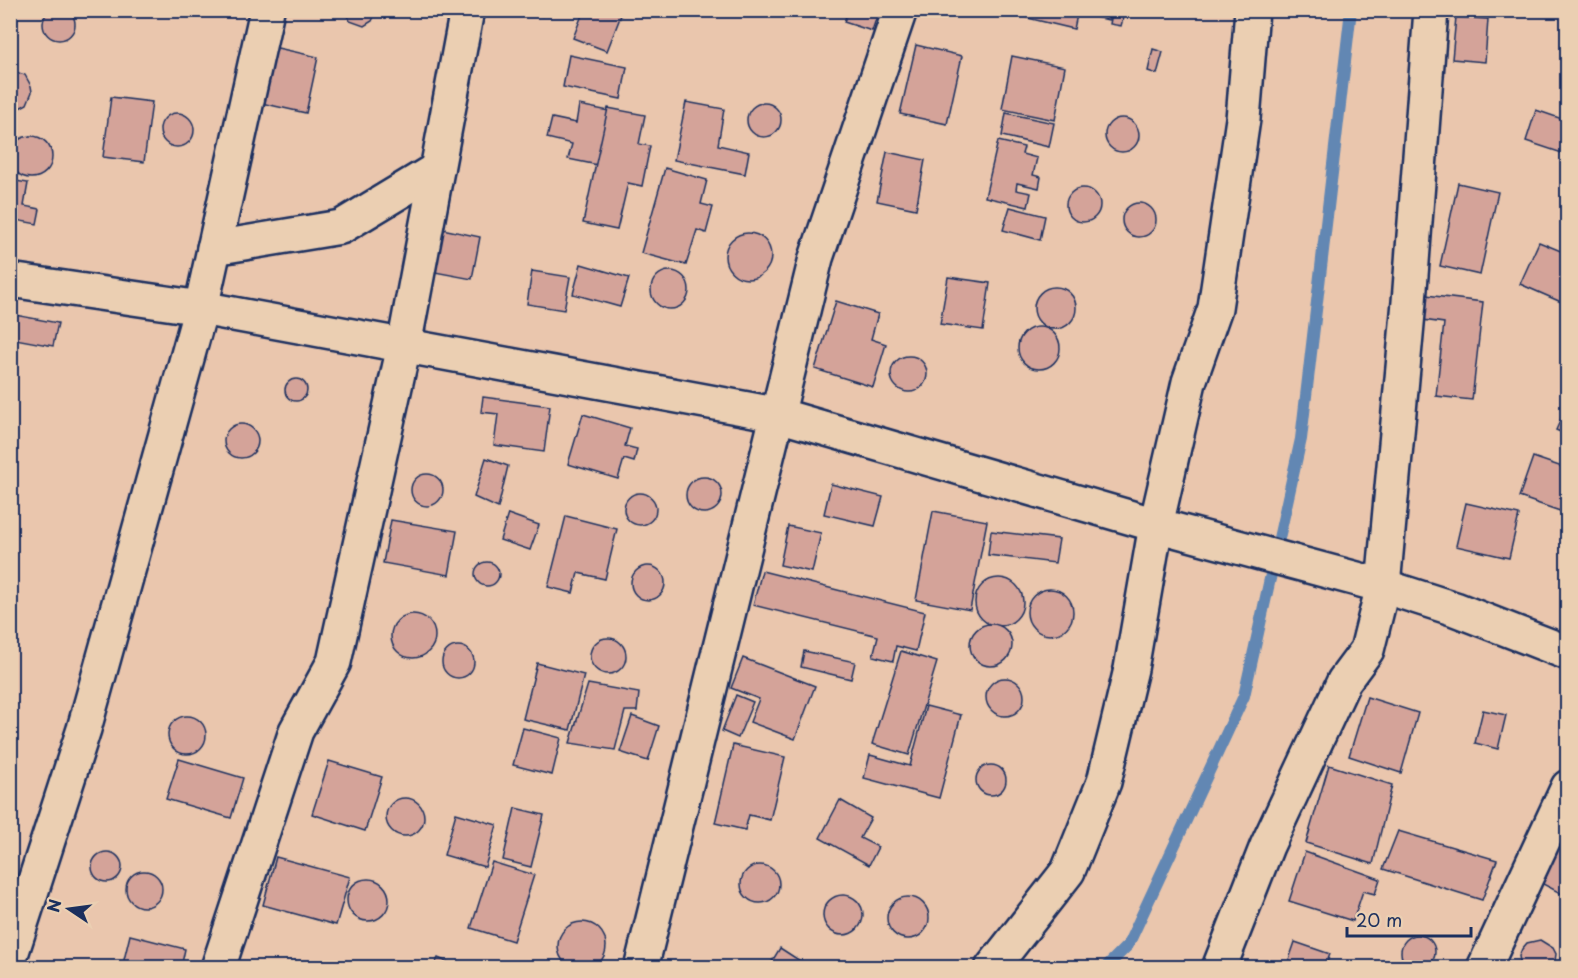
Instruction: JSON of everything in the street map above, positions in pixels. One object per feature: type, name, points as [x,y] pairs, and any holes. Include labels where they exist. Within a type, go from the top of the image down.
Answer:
[{"type":"street","points":[[10,958],[84,729],[201,308],[267,10]]},
{"type":"street","points":[[218,968],[296,731],[334,662],[404,346],[466,10]]},
{"type":"street","points":[[641,968],[775,414],[816,258],[900,10]]},
{"type":"street","points":[[992,968],[1068,871],[1104,782],[1131,669],[1156,525],[1189,382],[1215,308],[1242,119],[1252,10]]},
{"type":"street","points":[[1219,968],[1267,846],[1344,681],[1367,650],[1383,586],[1409,302],[1431,10]]},
{"type":"street","points":[[214,248],[341,227],[437,170]]},
{"type":"street","points":[[10,280],[201,308],[775,414],[1156,525],[1383,586],[1455,609],[1568,653]]},
{"type":"street","points":[[1484,968],[1568,787]]},
{"type":"building","points":[[59,8],[70,13],[75,24],[70,35],[59,40],[48,35],[43,24],[48,13]]},
{"type":"building","points":[[377,10],[372,21],[364,26],[350,21],[346,11]]},
{"type":"building","points":[[530,10],[558,10],[542,16]]},
{"type":"building","points":[[584,10],[623,10],[607,51],[573,38]]},
{"type":"building","points":[[848,10],[879,10],[872,31],[844,22]]},
{"type":"building","points":[[1016,10],[1078,10],[1074,29],[1015,15]]},
{"type":"building","points":[[1091,10],[1111,10],[1109,20],[1090,16]]},
{"type":"building","points":[[1112,13],[1124,15],[1121,26],[1110,24]]},
{"type":"building","points":[[1456,17],[1488,19],[1485,62],[1452,59]]},
{"type":"building","points":[[916,45],[962,56],[947,124],[900,114]]},
{"type":"building","points":[[273,47],[318,57],[306,113],[261,103]]},
{"type":"building","points":[[1153,49],[1163,52],[1157,74],[1148,71]]},
{"type":"building","points":[[569,55],[627,67],[621,99],[563,87]]},
{"type":"building","points":[[1012,56],[1065,67],[1055,120],[1002,109]]},
{"type":"building","points":[[10,70],[25,75],[32,92],[27,104],[16,110],[10,110]]},
{"type":"building","points":[[111,97],[152,102],[144,162],[103,157]]},
{"type":"building","points":[[686,102],[724,109],[718,145],[749,152],[745,174],[674,160]]},
{"type":"building","points":[[764,103],[776,108],[781,120],[776,132],[764,137],[752,132],[747,120],[752,108]]},
{"type":"building","points":[[579,105],[609,111],[598,165],[568,159],[572,144],[547,138],[552,118],[576,123]]},
{"type":"building","points":[[608,108],[645,115],[639,144],[650,146],[642,186],[628,183],[617,230],[583,223]]},
{"type":"building","points":[[1536,110],[1568,121],[1568,155],[1526,141]]},
{"type":"building","points":[[177,113],[189,118],[194,130],[189,142],[177,147],[165,142],[160,130],[165,118]]},
{"type":"building","points":[[1006,113],[1054,123],[1049,147],[1002,136]]},
{"type":"building","points":[[1122,118],[1134,123],[1139,135],[1134,147],[1122,152],[1110,147],[1105,135],[1110,123]]},
{"type":"building","points":[[31,136],[46,142],[52,157],[46,172],[31,178],[16,172],[10,157],[16,142]]},
{"type":"building","points":[[998,141],[1024,147],[1022,154],[1037,158],[1033,175],[1041,177],[1039,188],[1017,183],[1016,190],[1031,193],[1028,207],[985,197]]},
{"type":"building","points":[[887,152],[925,160],[916,209],[877,201]]},
{"type":"building","points":[[665,168],[707,180],[701,204],[713,207],[706,233],[697,230],[686,265],[641,253]]},
{"type":"building","points":[[10,180],[28,183],[24,206],[40,209],[37,224],[10,219]]},
{"type":"building","points":[[1458,183],[1498,192],[1480,275],[1440,266]]},
{"type":"building","points":[[1083,188],[1095,193],[1100,205],[1095,217],[1083,222],[1071,217],[1066,205],[1071,193]]},
{"type":"building","points":[[1139,203],[1151,208],[1156,220],[1151,232],[1139,237],[1127,232],[1122,220],[1127,208]]},
{"type":"building","points":[[1010,207],[1045,216],[1040,240],[1003,230]]},
{"type":"building","points":[[433,227],[480,237],[472,279],[424,270]]},
{"type":"building","points":[[748,233],[764,240],[771,256],[764,272],[748,279],[732,272],[725,256],[732,240]]},
{"type":"building","points":[[1539,242],[1568,254],[1568,305],[1520,284]]},
{"type":"building","points":[[581,264],[629,278],[620,307],[573,294]]},
{"type":"building","points":[[532,271],[570,277],[564,310],[527,304]]},
{"type":"building","points":[[670,271],[683,277],[689,290],[683,303],[670,309],[657,303],[651,290],[657,277]]},
{"type":"building","points":[[948,277],[990,283],[983,330],[940,324]]},
{"type":"building","points":[[1055,287],[1070,293],[1076,308],[1070,323],[1055,329],[1040,323],[1034,308],[1040,293]]},
{"type":"building","points":[[1426,295],[1483,302],[1472,400],[1436,396],[1444,323],[1423,320]]},
{"type":"building","points":[[836,301],[878,314],[871,339],[886,344],[873,387],[815,369]]},
{"type":"building","points":[[15,315],[58,323],[53,346],[10,338]]},
{"type":"building","points":[[1039,327],[1047,328],[1054,333],[1059,340],[1059,356],[1054,363],[1047,368],[1039,369],[1031,368],[1024,363],[1019,356],[1018,348],[1019,340],[1024,333],[1031,328]]},
{"type":"building","points":[[909,356],[922,361],[927,374],[922,387],[909,392],[896,387],[891,374],[896,361]]},
{"type":"building","points":[[296,379],[304,382],[307,390],[304,398],[296,401],[288,398],[285,390],[288,382]]},
{"type":"building","points":[[483,397],[550,406],[544,452],[494,445],[498,414],[481,412]]},
{"type":"building","points":[[1568,403],[1568,435],[1556,430]]},
{"type":"building","points":[[583,414],[630,428],[625,446],[637,449],[634,462],[624,459],[618,479],[568,464]]},
{"type":"building","points":[[241,424],[253,429],[258,441],[253,453],[241,458],[229,453],[224,441],[229,429]]},
{"type":"building","points":[[1533,457],[1568,469],[1568,490],[1560,511],[1519,497]]},
{"type":"building","points":[[486,458],[508,466],[498,508],[474,497]]},
{"type":"building","points":[[427,474],[439,478],[443,490],[439,502],[427,506],[415,502],[411,490],[415,478]]},
{"type":"building","points":[[704,477],[717,482],[722,495],[717,508],[704,513],[691,508],[686,495],[691,482]]},
{"type":"building","points":[[831,484],[883,497],[875,526],[824,514]]},
{"type":"building","points":[[640,493],[651,498],[656,509],[651,520],[640,525],[629,520],[624,509],[629,498]]},
{"type":"building","points":[[1466,503],[1519,515],[1509,558],[1456,546]]},
{"type":"building","points":[[933,511],[987,521],[970,610],[916,600]]},
{"type":"building","points":[[508,514],[539,525],[530,550],[500,540]]},
{"type":"building","points":[[566,516],[617,529],[605,579],[578,573],[573,593],[548,587]]},
{"type":"building","points":[[391,520],[457,531],[449,575],[383,563]]},
{"type":"building","points":[[788,526],[821,533],[812,572],[780,565]]},
{"type":"building","points":[[991,531],[1059,539],[1055,563],[988,555]]},
{"type":"building","points":[[487,562],[496,565],[499,574],[496,583],[487,586],[478,583],[475,574],[478,565]]},
{"type":"building","points":[[648,566],[660,571],[665,583],[660,595],[648,600],[636,595],[631,583],[636,571]]},
{"type":"building","points":[[762,571],[925,612],[916,651],[896,646],[893,661],[873,656],[878,636],[753,605]]},
{"type":"building","points":[[999,578],[1016,585],[1023,602],[1016,619],[999,626],[982,619],[975,602],[982,585]]},
{"type":"building","points":[[1050,589],[1066,596],[1073,612],[1066,628],[1050,635],[1034,628],[1027,612],[1034,596]]},
{"type":"building","points":[[413,614],[428,621],[435,636],[428,651],[413,658],[398,651],[391,636],[398,621]]},
{"type":"building","points":[[991,624],[1006,630],[1012,645],[1006,660],[991,666],[976,660],[970,645],[976,630]]},
{"type":"building","points":[[608,638],[621,643],[626,656],[621,669],[608,674],[595,669],[590,656],[595,643]]},
{"type":"building","points":[[458,646],[469,651],[474,662],[469,673],[458,678],[447,673],[442,662],[447,651]]},
{"type":"building","points":[[804,651],[855,662],[851,679],[801,667]]},
{"type":"building","points":[[901,651],[937,662],[909,755],[872,744]]},
{"type":"building","points":[[743,658],[815,686],[795,739],[750,722],[759,699],[731,688]]},
{"type":"building","points":[[537,663],[584,675],[570,730],[523,719]]},
{"type":"building","points":[[1005,678],[1012,679],[1018,684],[1023,690],[1023,704],[1018,710],[1012,715],[1005,716],[998,715],[992,710],[987,704],[986,697],[987,690],[992,684],[998,679]]},
{"type":"building","points":[[588,684],[639,693],[637,711],[625,711],[615,750],[570,743]]},
{"type":"building","points":[[736,695],[753,702],[738,738],[722,731]]},
{"type":"building","points":[[1367,697],[1418,713],[1401,773],[1349,756]]},
{"type":"building","points":[[926,706],[961,715],[939,798],[864,778],[870,755],[910,766]]},
{"type":"building","points":[[1483,710],[1506,715],[1498,749],[1475,743]]},
{"type":"building","points":[[187,716],[201,721],[206,735],[201,749],[187,754],[173,749],[168,735],[173,721]]},
{"type":"building","points":[[632,716],[659,726],[648,761],[620,752]]},
{"type":"building","points":[[523,728],[561,738],[552,775],[513,765]]},
{"type":"building","points":[[733,745],[785,757],[770,820],[749,815],[745,830],[715,823]]},
{"type":"building","points":[[179,759],[243,778],[231,818],[166,799]]},
{"type":"building","points":[[329,761],[382,777],[365,831],[312,814]]},
{"type":"building","points":[[991,765],[1002,769],[1006,780],[1002,791],[991,795],[980,791],[976,780],[980,769]]},
{"type":"building","points":[[1329,765],[1392,785],[1373,864],[1306,843]]},
{"type":"building","points":[[405,798],[419,803],[424,817],[419,831],[405,836],[391,831],[386,817],[391,803]]},
{"type":"building","points":[[840,800],[871,818],[860,838],[878,847],[869,865],[820,838]]},
{"type":"building","points":[[515,808],[544,815],[531,867],[503,860]]},
{"type":"building","points":[[456,813],[497,825],[485,867],[444,855]]},
{"type":"building","points":[[1398,831],[1497,860],[1482,900],[1383,869]]},
{"type":"building","points":[[1568,833],[1568,897],[1541,883]]},
{"type":"building","points":[[107,852],[118,856],[122,867],[118,878],[107,882],[96,878],[92,867],[96,856]]},
{"type":"building","points":[[1305,852],[1380,879],[1375,894],[1363,891],[1353,921],[1289,901]]},
{"type":"building","points":[[276,857],[350,877],[336,925],[263,905]]},
{"type":"building","points":[[492,862],[534,875],[513,941],[471,928]]},
{"type":"building","points":[[760,865],[767,866],[773,871],[778,877],[778,891],[773,897],[767,902],[760,903],[753,902],[747,897],[742,891],[741,884],[742,877],[747,871],[753,866]]},
{"type":"building","points":[[144,871],[157,876],[162,889],[157,902],[144,907],[131,902],[126,889],[131,876]]},
{"type":"building","points":[[368,879],[383,885],[389,900],[383,915],[368,921],[353,915],[347,900],[353,885]]},
{"type":"building","points":[[843,895],[851,896],[857,901],[862,907],[862,923],[857,929],[851,934],[843,935],[835,934],[829,929],[824,923],[823,915],[824,907],[829,901],[835,896]]},
{"type":"building","points":[[908,897],[923,903],[929,918],[923,933],[908,939],[893,933],[887,918],[893,903]]},
{"type":"building","points":[[577,922],[587,922],[599,929],[606,941],[606,951],[599,963],[587,970],[577,970],[562,959],[558,951],[558,941],[569,926]]},
{"type":"building","points":[[130,935],[185,949],[181,968],[122,968]]},
{"type":"building","points":[[1418,935],[1430,940],[1435,952],[1430,964],[1418,969],[1406,964],[1401,952],[1406,940]]},
{"type":"building","points":[[1540,940],[1553,948],[1556,954],[1554,968],[1521,968],[1519,956],[1522,949],[1527,943]]},
{"type":"building","points":[[1295,942],[1330,954],[1325,968],[1286,968]]},
{"type":"building","points":[[780,948],[811,968],[768,968]]},
{"type":"building","points":[[438,958],[461,968],[433,968]]},
{"type":"waterway","points":[[1105,968],[1128,945],[1244,696],[1301,439],[1351,10]]}]
